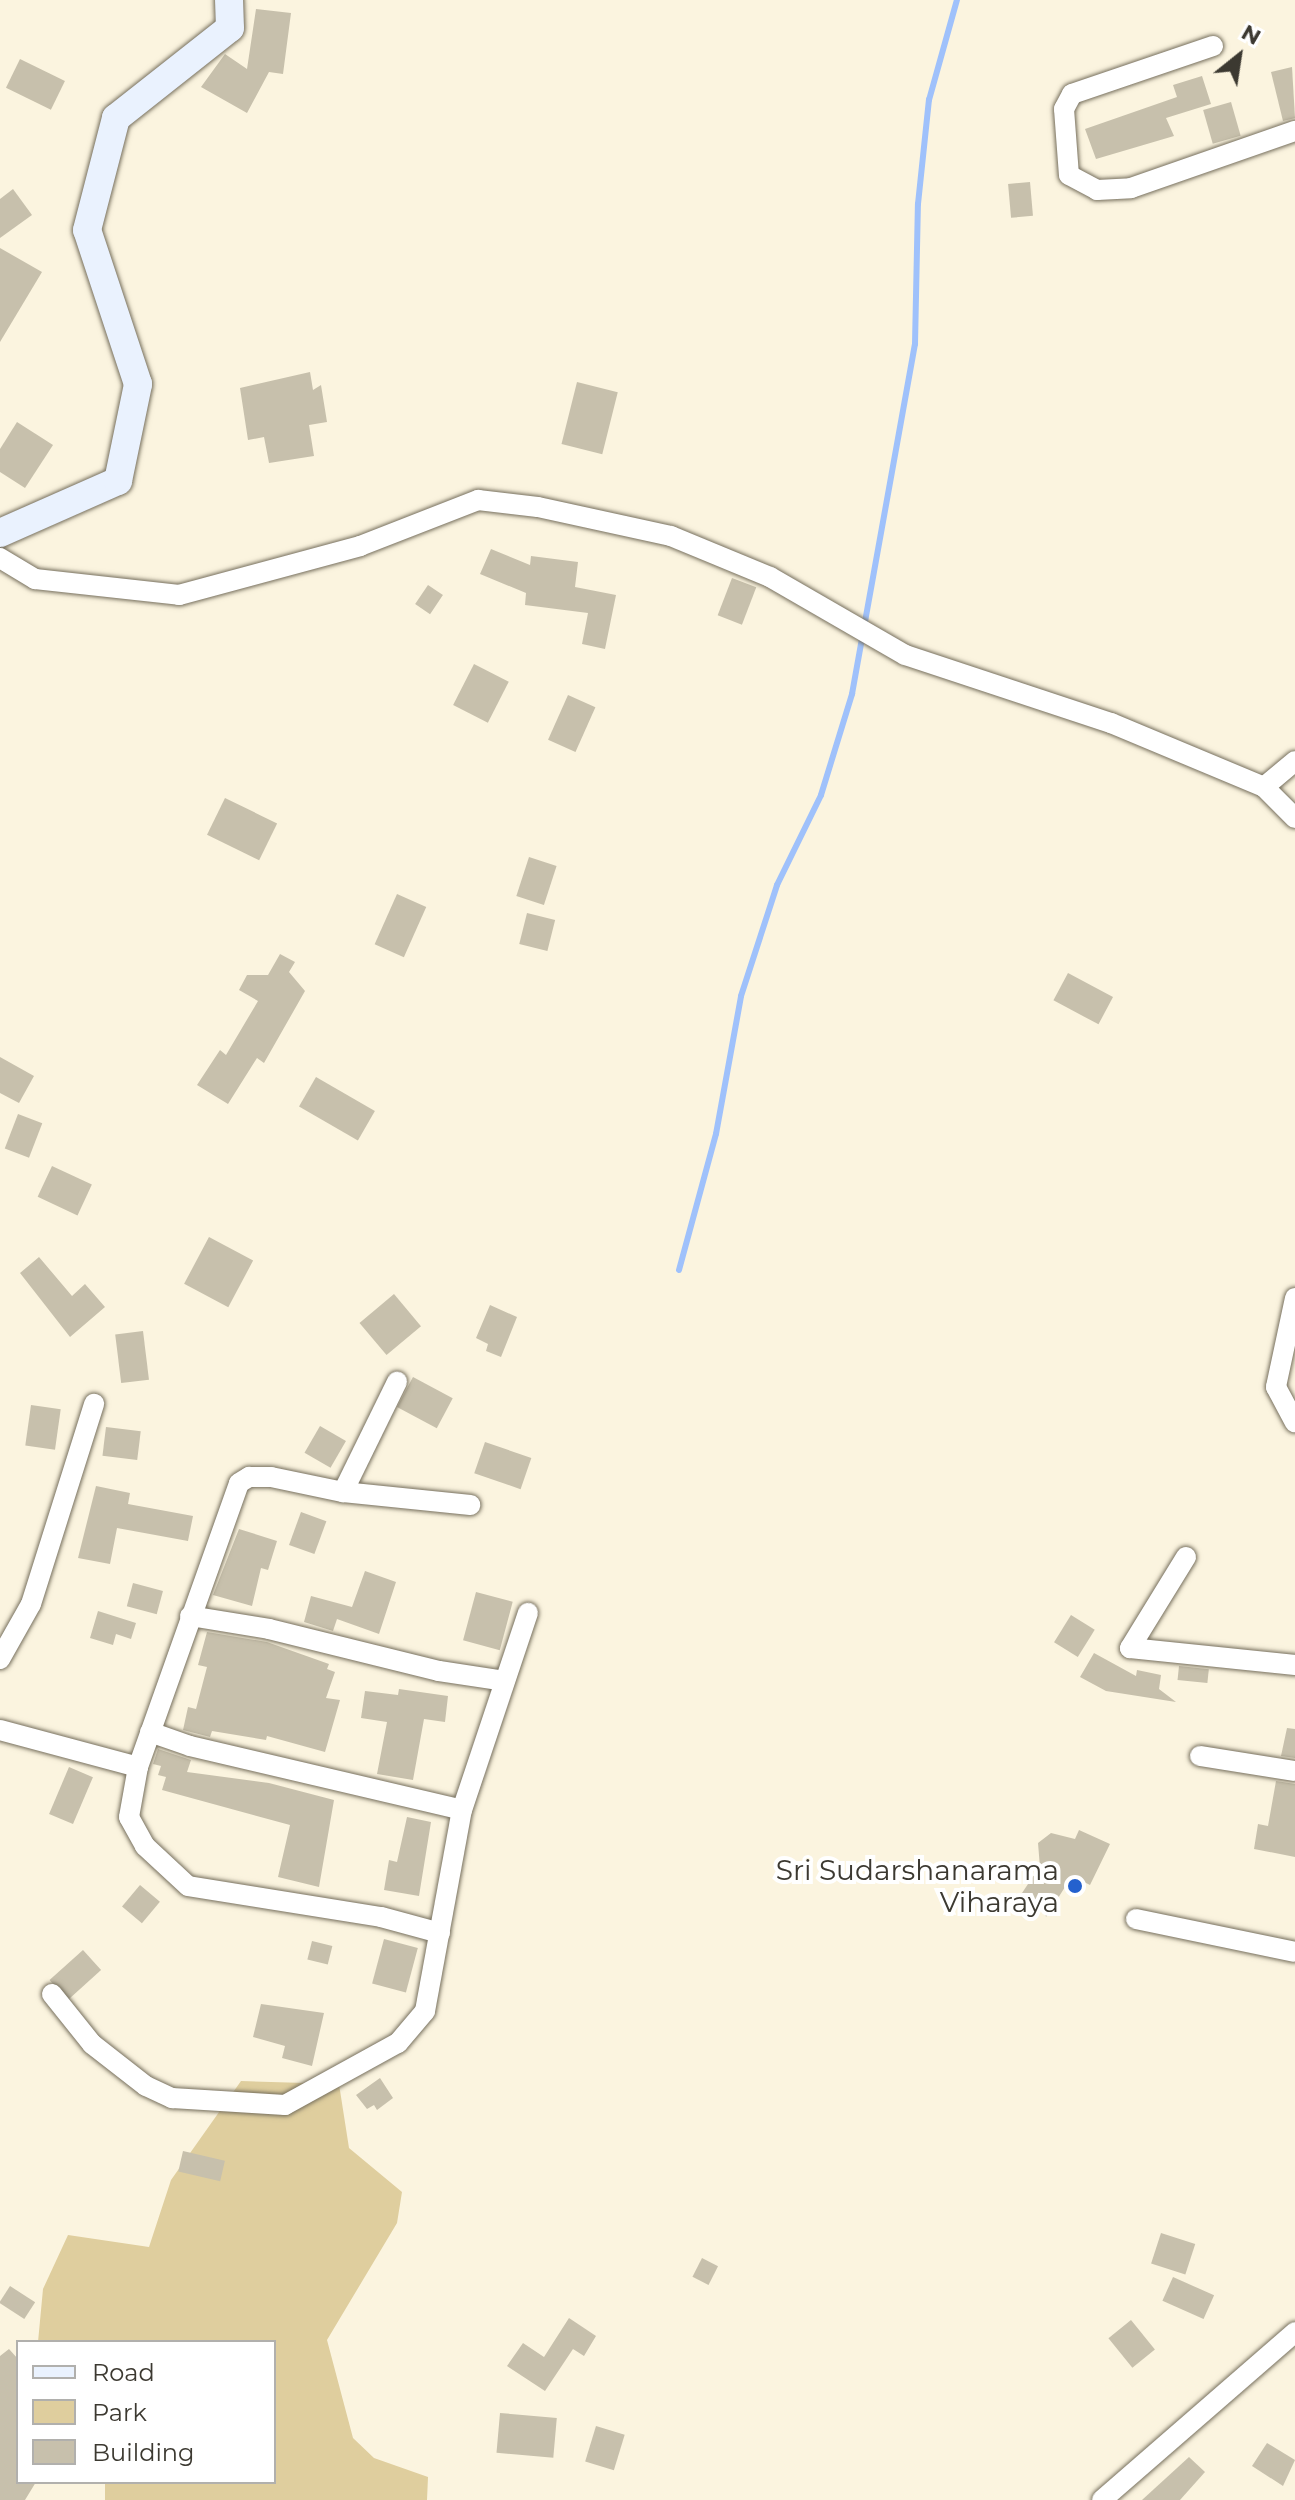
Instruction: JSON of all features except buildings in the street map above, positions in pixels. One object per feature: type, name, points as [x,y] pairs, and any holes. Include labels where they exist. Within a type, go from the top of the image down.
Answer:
[{"type":"street","points":[[0,533],[118,481],[138,384],[87,230],[116,118],[230,28],[229,0]]},
{"type":"street","points":[[1213,46],[1065,100],[1069,175],[1097,190],[1131,188],[1295,131]]},
{"type":"street","points":[[0,558],[35,579],[179,595],[360,546],[478,500],[538,507],[671,536],[770,577],[905,655],[1111,723],[1264,787],[1295,818]]},
{"type":"street","points":[[1264,787],[1295,761]]},
{"type":"street","points":[[1295,1298],[1276,1387],[1295,1422]]},
{"type":"street","points":[[343,1492],[397,1382]]},
{"type":"street","points":[[0,1659],[31,1604],[94,1404]]},
{"type":"street","points":[[440,1933],[381,1917],[188,1886],[145,1846],[129,1817],[138,1767],[239,1483],[249,1477],[271,1477],[343,1492],[470,1505]]},
{"type":"street","points":[[1186,1557],[1130,1648],[1295,1665]]},
{"type":"street","points":[[52,1994],[92,2044],[146,2086],[172,2098],[285,2105],[398,2043],[416,2026],[425,2011],[462,1810],[528,1613]]},
{"type":"street","points":[[190,1616],[504,1681]]},
{"type":"street","points":[[0,1730],[138,1767]]},
{"type":"street","points":[[150,1732],[462,1810]]},
{"type":"street","points":[[1200,1756],[1295,1771]]},
{"type":"street","points":[[1136,1919],[1295,1952]]},
{"type":"street","points":[[1102,2500],[1295,2332]]},
{"type":"green space","points":[[241,2081],[339,2084],[349,2148],[402,2192],[397,2223],[327,2340],[353,2438],[374,2458],[428,2477],[427,2500],[105,2500],[105,2484],[276,2484],[276,2340],[38,2340],[43,2289],[68,2235],[149,2247],[171,2180]]},
{"type":"waterway","points":[[679,1270],[716,1134],[741,996],[777,885],[821,795],[852,694],[915,344],[918,204],[929,100],[957,0]]},
{"type":"place","name":"Sri Sudarshanarama Viharaya","points":[[1075,1886]]}]
